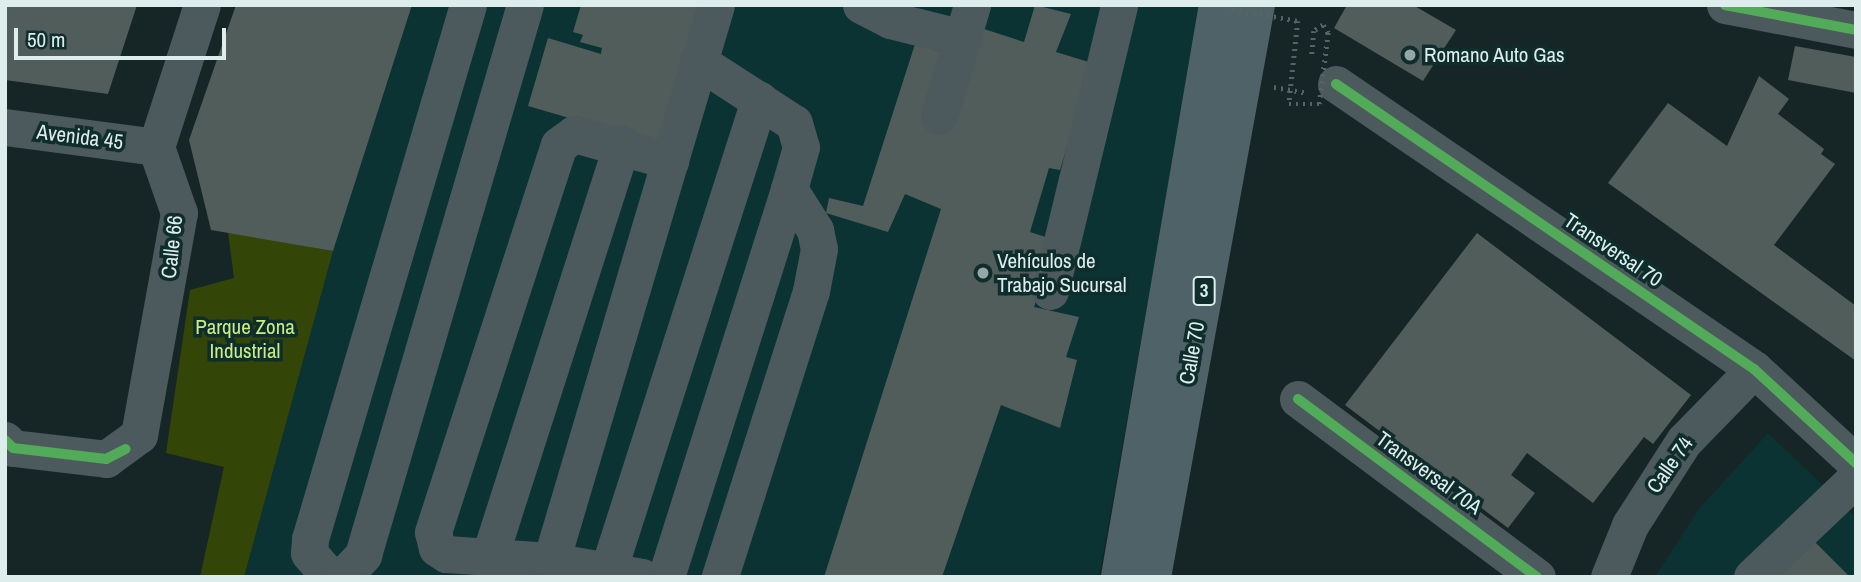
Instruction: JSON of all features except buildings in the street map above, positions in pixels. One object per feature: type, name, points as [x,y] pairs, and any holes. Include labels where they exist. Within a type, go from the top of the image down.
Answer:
[{"type":"main road","name":"Calle 70","points":[[1120,577],[1218,5]]},
{"type":"main road","name":"Calle 70","points":[[1152,577],[1256,5]]},
{"type":"street","points":[[156,147],[202,5]]},
{"type":"street","points":[[468,5],[310,539],[314,565],[327,574],[344,575],[363,555],[525,5]]},
{"type":"street","points":[[551,561],[716,5]]},
{"type":"street","points":[[861,5],[890,20],[968,21],[939,116]]},
{"type":"street","points":[[1050,291],[1119,5]]},
{"type":"street","points":[[1726,5],[1856,30]]},
{"type":"street","points":[[666,577],[801,147],[794,123],[698,61]]},
{"type":"street","name":"Transversal 70","points":[[1326,89],[1754,369],[1856,463]]},
{"type":"street","points":[[670,161],[622,144],[574,134],[559,145],[433,532],[437,548],[446,554],[551,561],[625,574],[759,100]]},
{"type":"street","name":"Avenida 45","points":[[5,127],[156,147]]},
{"type":"street","points":[[489,558],[622,144]]},
{"type":"street","name":"Calle 66","points":[[5,440],[13,448],[106,459],[126,449],[144,421],[179,214],[156,147]]},
{"type":"street","points":[[720,577],[811,291],[820,249],[815,230],[789,189]]},
{"type":"street","name":"Calle 74","points":[[1609,577],[1629,525],[1684,441],[1754,369]]},
{"type":"street","name":"Transversal 70A","points":[[1298,400],[1537,577]]},
{"type":"street","points":[[1752,577],[1856,478]]},
{"type":"path","points":[[1212,5],[1298,21],[1289,104],[1319,104],[1328,33],[1323,25],[1314,31],[1312,54]]},
{"type":"path","points":[[1266,86],[1326,89]]},
{"type":"shaded area","points":[[412,5],[1201,5],[1099,577],[244,577],[333,251]]},
{"type":"shaded area","points":[[1768,433],[1856,517],[1856,577],[1655,577],[1699,509]]},
{"type":"green space","name":"Parque Zona Industrial","points":[[228,232],[333,251],[244,577],[200,577],[224,467],[166,453],[190,290],[234,278]]},
{"type":"cycle path","points":[[1725,5],[1856,30]]},
{"type":"cycle path","points":[[1336,84],[1754,369],[1856,463]]},
{"type":"cycle path","points":[[1298,399],[1537,577]]},
{"type":"cycle path","points":[[5,440],[13,448],[106,459],[126,449]]},
{"type":"place","name":"Romano Auto Gas","points":[[1410,55]]},
{"type":"place","name":"Vehículos de Trabajo Sucursal","points":[[983,273]]}]
